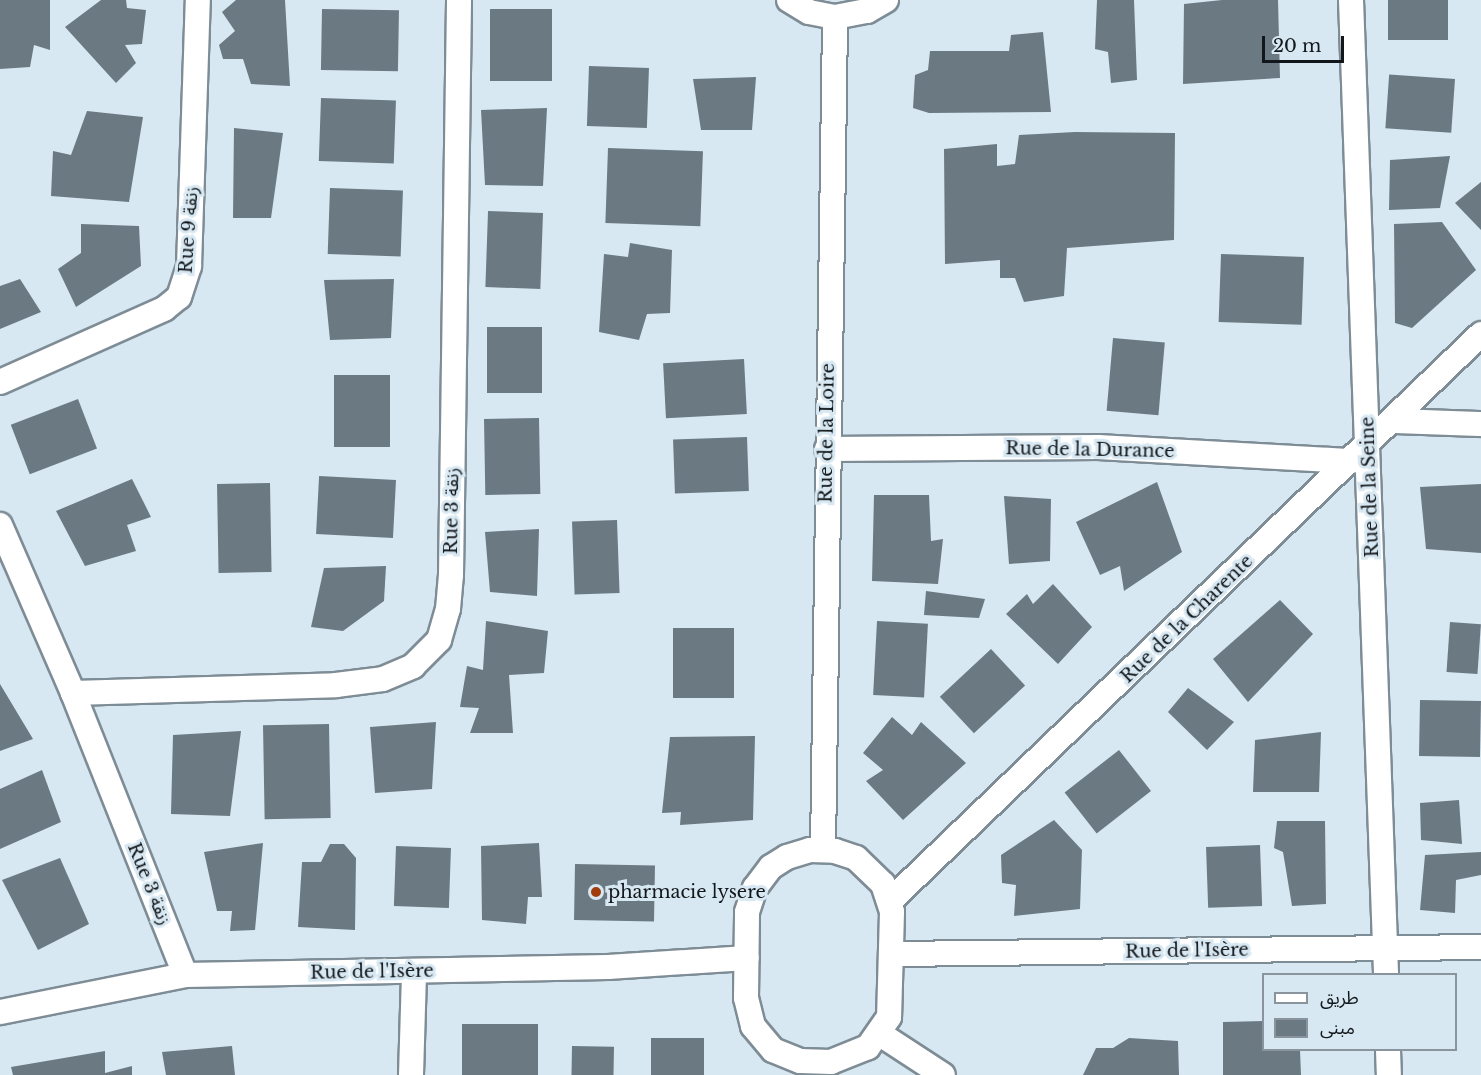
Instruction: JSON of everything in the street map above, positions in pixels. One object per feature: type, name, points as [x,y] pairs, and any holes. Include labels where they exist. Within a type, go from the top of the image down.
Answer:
[{"type":"street","name":"Rue 9 زنقة","points":[[0,382],[164,309],[179,297],[189,266],[198,0]]},
{"type":"street","name":"Rue 3 زنقة","points":[[73,693],[336,685],[383,679],[413,666],[439,640],[448,609],[451,575],[459,0]]},
{"type":"street","points":[[789,0],[809,12],[835,17],[859,14],[885,0]]},
{"type":"street","name":"Rue de la Seine","points":[[1351,0],[1360,453],[1386,973]]},
{"type":"street","name":"Rue de la Loire","points":[[824,850],[827,449],[835,17]]},
{"type":"street","name":"Rue de la Charente","points":[[890,902],[1360,453],[1481,334]]},
{"type":"street","points":[[1393,421],[1481,424]]},
{"type":"street","name":"Rue de la Durance","points":[[827,449],[1098,447],[1360,453]]},
{"type":"street","name":"Rue 3 زنقة","points":[[0,525],[73,693],[185,975]]},
{"type":"street","points":[[824,850],[861,862],[875,874],[890,902],[892,1006],[880,1034],[859,1053],[819,1069],[779,1054],[759,1035],[748,1007],[747,912],[759,879],[787,857],[824,850]]},
{"type":"street","name":"Rue de l'Isère","points":[[892,954],[1481,947]]},
{"type":"street","name":"Rue de l'Isère","points":[[0,1012],[185,975],[608,967],[747,958]]},
{"type":"street","points":[[411,1075],[414,971]]},
{"type":"street","points":[[880,1034],[943,1075]]},
{"type":"street","points":[[1389,1051],[1389,1075]]},
{"type":"building","points":[[0,0],[50,0],[50,50],[34,45],[30,67],[0,69]]},
{"type":"building","points":[[101,0],[126,0],[127,8],[146,10],[142,44],[125,45],[136,63],[116,83],[65,27]]},
{"type":"building","points":[[236,0],[285,0],[290,86],[251,84],[243,59],[223,59],[219,45],[235,31],[222,12]]},
{"type":"building","points":[[1097,0],[1134,0],[1137,80],[1111,83],[1108,52],[1095,49]]},
{"type":"building","points":[[1222,0],[1278,0],[1280,78],[1183,84],[1184,4]]},
{"type":"building","points":[[1388,0],[1448,0],[1448,40],[1388,40]]},
{"type":"building","points":[[322,9],[399,10],[398,71],[321,70]]},
{"type":"building","points":[[490,9],[552,9],[552,81],[490,81]]},
{"type":"building","points":[[1043,32],[1051,112],[929,113],[913,108],[915,75],[928,70],[930,51],[1009,51],[1011,35]]},
{"type":"building","points":[[589,66],[649,68],[647,128],[587,126]]},
{"type":"building","points":[[1389,74],[1455,79],[1451,133],[1385,128]]},
{"type":"building","points":[[756,77],[752,130],[701,130],[693,79]]},
{"type":"building","points":[[321,98],[396,101],[394,164],[319,161]]},
{"type":"building","points":[[547,108],[543,186],[485,185],[481,110]]},
{"type":"building","points":[[87,111],[143,117],[129,202],[51,196],[53,151],[71,155]]},
{"type":"building","points":[[234,128],[283,133],[271,218],[233,218]]},
{"type":"building","points":[[1075,132],[1175,133],[1174,240],[1067,248],[1064,296],[1024,302],[1015,278],[1000,278],[1000,260],[945,264],[944,149],[997,144],[997,166],[1015,164],[1019,135]]},
{"type":"building","points":[[608,148],[703,151],[700,226],[605,223]]},
{"type":"building","points":[[1450,156],[1440,208],[1389,210],[1390,160]]},
{"type":"building","points":[[1481,182],[1481,230],[1455,203]]},
{"type":"building","points":[[330,188],[403,191],[401,257],[328,254]]},
{"type":"building","points":[[488,211],[543,213],[540,289],[485,287]]},
{"type":"building","points":[[1442,222],[1476,270],[1412,328],[1395,323],[1394,224]]},
{"type":"building","points":[[81,224],[139,226],[141,266],[76,307],[58,269],[81,253]]},
{"type":"building","points":[[630,243],[672,250],[670,313],[647,314],[639,340],[599,332],[604,254],[628,257]]},
{"type":"building","points":[[1221,254],[1304,257],[1302,325],[1219,322]]},
{"type":"building","points":[[20,279],[41,312],[0,329],[0,286]]},
{"type":"building","points":[[394,279],[391,338],[330,340],[324,280]]},
{"type":"building","points":[[487,327],[542,327],[542,393],[487,393]]},
{"type":"building","points":[[1113,338],[1165,343],[1158,415],[1107,411]]},
{"type":"building","points":[[744,359],[747,414],[666,418],[663,363]]},
{"type":"building","points":[[334,375],[390,375],[390,447],[334,447]]},
{"type":"building","points":[[78,399],[97,448],[30,474],[11,425]]},
{"type":"building","points":[[539,418],[540,494],[485,495],[484,419]]},
{"type":"building","points":[[747,437],[749,491],[675,494],[673,440]]},
{"type":"building","points":[[319,476],[396,480],[393,538],[316,534]]},
{"type":"building","points":[[132,479],[151,517],[127,525],[136,551],[85,566],[56,511]]},
{"type":"building","points":[[1157,482],[1182,552],[1124,591],[1120,566],[1100,575],[1076,522]]},
{"type":"building","points":[[270,483],[272,572],[219,573],[217,484]]},
{"type":"building","points":[[1481,484],[1481,553],[1426,549],[1420,487]]},
{"type":"building","points":[[874,495],[929,495],[931,541],[943,539],[938,584],[872,581]]},
{"type":"building","points":[[1004,496],[1051,499],[1050,561],[1009,564]]},
{"type":"building","points":[[617,520],[620,593],[575,595],[572,522]]},
{"type":"building","points":[[539,529],[537,596],[490,592],[485,532]]},
{"type":"building","points":[[386,566],[384,601],[343,631],[311,627],[324,568]]},
{"type":"building","points":[[1053,584],[1092,627],[1058,664],[1006,614],[1027,594],[1033,604]]},
{"type":"building","points":[[926,591],[985,599],[979,618],[924,615]]},
{"type":"building","points":[[1280,600],[1313,634],[1248,702],[1213,659]]},
{"type":"building","points":[[486,621],[548,631],[544,673],[509,675],[513,733],[470,733],[479,708],[460,707],[467,666],[483,670]]},
{"type":"building","points":[[877,621],[928,624],[924,698],[873,695]]},
{"type":"building","points":[[1450,622],[1481,624],[1477,674],[1447,672]]},
{"type":"building","points":[[673,628],[734,628],[734,698],[673,698]]},
{"type":"building","points":[[991,649],[1025,686],[974,733],[940,697]]},
{"type":"building","points":[[0,684],[33,739],[0,751]]},
{"type":"building","points":[[1188,688],[1234,722],[1207,750],[1168,712]]},
{"type":"building","points":[[1420,700],[1481,701],[1480,757],[1419,756]]},
{"type":"building","points":[[892,717],[912,735],[921,722],[966,763],[903,820],[866,781],[883,770],[863,753]]},
{"type":"building","points":[[436,722],[432,789],[375,793],[370,727]]},
{"type":"building","points":[[329,724],[331,818],[265,819],[263,725]]},
{"type":"building","points":[[241,731],[230,816],[171,814],[173,735]]},
{"type":"building","points":[[1321,732],[1319,792],[1253,792],[1255,740]]},
{"type":"building","points":[[755,736],[753,820],[680,825],[681,812],[662,813],[670,737]]},
{"type":"building","points":[[1119,750],[1151,791],[1097,833],[1065,792]]},
{"type":"building","points":[[42,770],[61,822],[0,849],[0,789]]},
{"type":"building","points":[[1459,800],[1462,844],[1421,840],[1420,803]]},
{"type":"building","points":[[1054,820],[1082,850],[1080,909],[1014,916],[1016,885],[1002,883],[1001,855]]},
{"type":"building","points":[[1277,821],[1325,821],[1326,904],[1292,906],[1283,852],[1274,848]]},
{"type":"building","points":[[263,843],[255,930],[230,931],[232,911],[217,911],[204,852]]},
{"type":"building","points":[[539,843],[542,897],[528,897],[526,924],[482,920],[481,846]]},
{"type":"building","points":[[330,844],[344,844],[356,858],[355,930],[298,927],[302,862],[321,862]]},
{"type":"building","points":[[1260,845],[1262,906],[1208,908],[1206,847]]},
{"type":"building","points":[[396,846],[451,848],[449,908],[394,906]]},
{"type":"building","points":[[1481,852],[1481,875],[1456,880],[1455,913],[1420,910],[1425,855]]},
{"type":"building","points":[[60,858],[89,924],[38,950],[2,880]]},
{"type":"building","points":[[575,864],[655,865],[654,921],[574,920]]},
{"type":"building","points":[[1262,1021],[1262,1051],[1300,1051],[1301,1075],[1223,1075],[1223,1022]]},
{"type":"building","points":[[462,1024],[538,1024],[538,1075],[462,1075]]},
{"type":"building","points":[[651,1038],[704,1038],[704,1075],[651,1075]]},
{"type":"building","points":[[1129,1038],[1178,1041],[1179,1075],[1083,1075],[1096,1048],[1113,1048]]},
{"type":"building","points":[[232,1046],[235,1075],[166,1075],[162,1052]]},
{"type":"building","points":[[572,1046],[614,1047],[614,1075],[571,1075]]},
{"type":"building","points":[[105,1051],[105,1073],[132,1066],[132,1075],[13,1075],[11,1067]]},
{"type":"place","name":"pharmacie lysere","points":[[596,892]]}]
